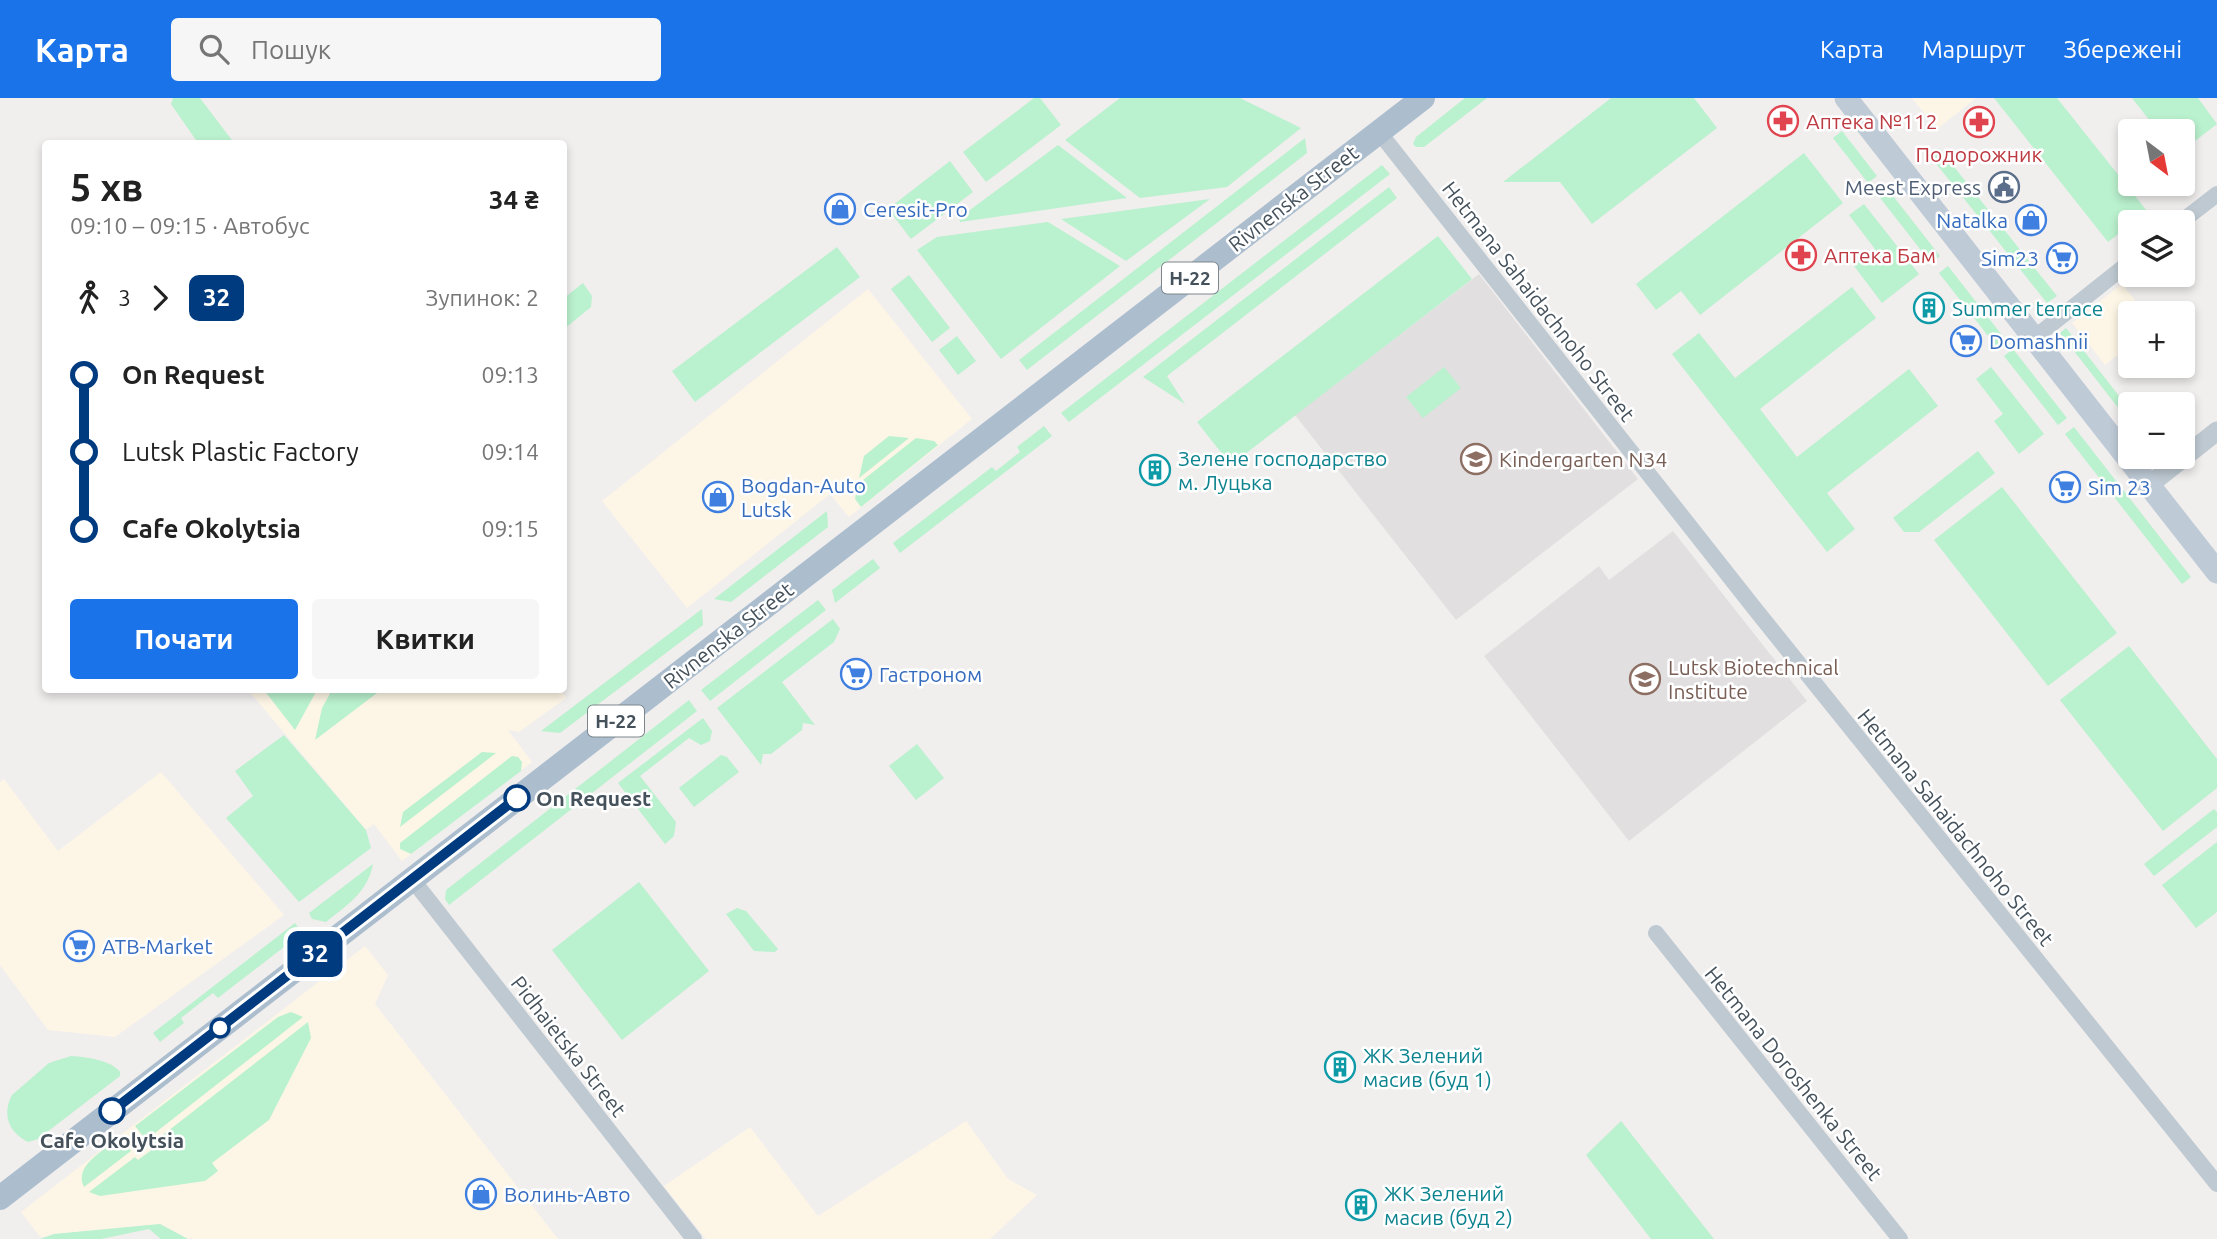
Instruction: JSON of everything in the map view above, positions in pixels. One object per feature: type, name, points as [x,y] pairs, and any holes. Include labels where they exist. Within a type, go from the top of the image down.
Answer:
[{"type":"main road","name":"Rivnenska Street","points":[[0,1198],[1423,98]]},
{"type":"main road","points":[[1846,98],[2217,572]]},
{"type":"street","name":"Hetmana Sahaidachnoho Street","points":[[1379,132],[1816,686],[2217,1184]]},
{"type":"street","points":[[2195,211],[2217,194]]},
{"type":"street","points":[[2034,338],[2118,272]]},
{"type":"street","points":[[2149,485],[2217,431]]},
{"type":"street","name":"Pidhaietska Street","points":[[412,879],[694,1239]]},
{"type":"street","name":"Hetmana Doroshenka Street","points":[[1656,933],[1900,1239]]},
{"type":"shaded area","points":[[1912,98],[1976,98],[1937,129]]},
{"type":"shaded area","name":"Kindergarten N34","points":[[1479,274],[1638,479],[1456,620],[1295,415]]},
{"type":"shaded area","points":[[2118,287],[2124,287],[2135,301],[2118,301],[2118,355],[2105,365],[2072,323]]},
{"type":"shaded area","points":[[868,289],[972,419],[849,517],[830,494],[687,608],[602,501]]},
{"type":"shaded area","name":"Lutsk Biotechnical Institute","points":[[1673,531],[1807,701],[1629,841],[1484,656],[1599,566],[1609,580]]},
{"type":"shaded area","points":[[251,693],[562,693],[566,698],[519,732],[508,730],[532,762],[402,861],[374,824],[366,830]]},
{"type":"shaded area","points":[[161,772],[284,915],[115,1037],[48,1030],[0,965],[0,782],[4,779],[58,851]]},
{"type":"shaded area","points":[[365,946],[388,975],[375,1004],[558,1239],[188,1239],[160,1224],[54,1234],[41,1238],[21,1212]]},
{"type":"shaded area","points":[[966,1121],[1008,1179],[1037,1195],[990,1239],[706,1239],[664,1186],[750,1127],[818,1216]]},
{"type":"green space","points":[[173,98],[200,98],[232,140],[196,140],[171,104]]},
{"type":"green space","points":[[1034,98],[1040,98],[1061,125],[986,182],[963,152]]},
{"type":"green space","points":[[1120,98],[1240,98],[1301,128],[1227,187],[1140,198],[1065,140]]},
{"type":"green space","points":[[1465,98],[1487,98],[1424,147],[1416,147],[1413,144],[1416,137]]},
{"type":"green space","points":[[1611,98],[1694,98],[1717,128],[1592,224],[1560,182],[1503,182]]},
{"type":"green space","points":[[1994,98],[2057,98],[2118,175],[2118,196],[2135,196],[2146,210],[2118,210],[2118,234],[2108,242]]},
{"type":"green space","points":[[2132,98],[2198,98],[2217,124],[2195,141],[2195,119],[2149,119]]},
{"type":"green space","points":[[1842,131],[1877,176],[1868,183],[1833,138]]},
{"type":"green space","points":[[1305,138],[1307,153],[1027,370],[1019,360]]},
{"type":"green space","points":[[1058,145],[1127,198],[960,222],[959,218]]},
{"type":"green space","points":[[1939,148],[2057,296],[2047,303],[1930,156]]},
{"type":"green space","points":[[1804,153],[1843,203],[1700,315],[1681,291],[1656,310],[1636,284]]},
{"type":"green space","points":[[950,161],[973,192],[911,239],[888,209]]},
{"type":"green space","points":[[1382,165],[1390,174],[1069,422],[1061,413]]},
{"type":"green space","points":[[1389,187],[1397,198],[1167,376],[1185,404],[1143,377]]},
{"type":"green space","points":[[1886,187],[1940,256],[1931,263],[1877,194]]},
{"type":"green space","points":[[1210,199],[1126,261],[1061,219]]},
{"type":"green space","points":[[1864,204],[1919,274],[1882,303],[1854,266],[1875,249],[1849,215]]},
{"type":"green space","points":[[1048,222],[1120,266],[1001,359],[917,250],[937,237]]},
{"type":"green space","points":[[1438,236],[1472,279],[1231,465],[1197,422]]},
{"type":"green space","points":[[837,247],[860,277],[695,402],[672,371]]},
{"type":"green space","points":[[1948,266],[2005,339],[1996,346],[1939,273]]},
{"type":"green space","points":[[909,275],[950,328],[932,342],[891,289]]},
{"type":"green space","points":[[583,283],[592,296],[591,307],[567,327],[567,296]]},
{"type":"green space","points":[[1852,287],[1876,318],[1760,409],[1797,457],[1909,369],[1938,406],[1827,493],[1855,529],[1827,552],[1672,354],[1699,333],[1735,378]]},
{"type":"green space","points":[[2066,328],[2118,395],[2118,408],[2060,333]]},
{"type":"green space","points":[[957,336],[976,361],[958,375],[939,350]]},
{"type":"green space","points":[[2013,349],[2067,418],[2058,425],[2004,356]]},
{"type":"green space","points":[[1444,367],[1461,388],[1423,418],[1406,397]]},
{"type":"green space","points":[[1991,367],[2044,434],[2019,454],[1994,421],[2003,414],[1976,379]]},
{"type":"green space","points":[[1044,426],[1052,436],[900,553],[893,543],[992,467],[996,471],[1020,452],[1017,447]]},
{"type":"green space","points":[[2074,427],[2191,577],[2182,584],[2065,434]]},
{"type":"green space","points":[[889,436],[909,438],[859,478],[864,456]]},
{"type":"green space","points":[[916,438],[934,441],[938,445],[861,507],[855,499],[858,484]]},
{"type":"green space","points":[[1978,451],[1995,473],[1919,532],[1904,532],[1893,518]]},
{"type":"green space","points":[[2002,487],[2117,633],[2048,686],[1934,540]]},
{"type":"green space","points":[[827,511],[828,527],[731,602],[714,599]]},
{"type":"green space","points":[[873,559],[880,568],[835,603],[832,590]]},
{"type":"green space","points":[[818,600],[826,610],[710,701],[701,690]]},
{"type":"green space","points":[[702,609],[703,625],[560,733],[541,731]]},
{"type":"green space","points":[[833,619],[840,629],[834,642],[782,682],[815,725],[803,723],[802,730],[771,754],[763,754],[761,765],[717,708]]},
{"type":"green space","points":[[2129,646],[2217,759],[2217,788],[2163,831],[2060,700]]},
{"type":"green space","points":[[266,693],[315,693],[295,730]]},
{"type":"green space","points":[[330,693],[377,693],[315,740],[322,708]]},
{"type":"green space","points":[[689,700],[697,711],[449,905],[445,899],[446,890]]},
{"type":"green space","points":[[703,718],[712,731],[710,741],[701,745],[689,738],[640,776],[676,822],[674,836],[665,844],[618,783]]},
{"type":"green space","points":[[284,735],[366,830],[371,848],[299,902],[226,818],[253,796],[235,771]]},
{"type":"green space","points":[[917,744],[944,778],[916,800],[889,766]]},
{"type":"green space","points":[[482,752],[496,753],[400,827],[403,812]]},
{"type":"green space","points":[[721,755],[727,757],[739,772],[694,807],[679,788]]},
{"type":"green space","points":[[512,756],[518,757],[522,762],[521,771],[411,854],[400,849],[400,843]]},
{"type":"green space","points":[[2214,809],[2217,812],[2217,827],[2154,876],[2144,864]]},
{"type":"green space","points":[[2217,842],[2217,912],[2196,928],[2162,885]]},
{"type":"green space","points":[[373,864],[366,882],[349,904],[326,922],[312,919],[309,913]]},
{"type":"green space","points":[[639,882],[709,971],[622,1040],[552,950]]},
{"type":"green space","points":[[737,908],[746,911],[778,949],[775,952],[754,951],[726,914]]},
{"type":"green space","points":[[295,923],[302,933],[218,998],[213,993],[181,1018],[184,1023],[160,1042],[153,1033]]},
{"type":"green space","points":[[291,1012],[303,1017],[146,1140],[135,1126],[278,1017]]},
{"type":"green space","points":[[308,1022],[311,1038],[269,1120],[212,1163],[218,1171],[205,1181],[100,1196],[89,1192],[135,1157],[138,1160],[153,1149],[150,1145]]},
{"type":"green space","points":[[71,1056],[104,1062],[116,1068],[120,1076],[38,1139],[28,1142],[16,1133],[9,1122],[7,1109],[12,1095],[49,1063]]},
{"type":"green space","points":[[1621,1121],[1714,1239],[1651,1239],[1586,1155]]},
{"type":"green space","points":[[120,1138],[131,1151],[84,1187],[82,1179],[87,1165]]},
{"type":"green space","points":[[160,1224],[188,1239],[161,1239],[149,1229],[101,1239],[40,1239],[54,1234]]},
{"type":"bus line","name":"32","points":[[112,1111],[517,798]]},
{"type":"place","name":"Аптека №112","points":[[1783,121]]},
{"type":"place","name":"Подорожник","points":[[1979,122]]},
{"type":"place","name":"Meest Express","points":[[2004,187]]},
{"type":"place","name":"Ceresit-Pro","points":[[840,209]]},
{"type":"place","name":"Natalka","points":[[2031,220]]},
{"type":"place","name":"Аптека Бам","points":[[1801,255]]},
{"type":"place","name":"Sim23","points":[[2062,258]]},
{"type":"place","name":"Summer terrace","points":[[1929,308]]},
{"type":"place","name":"Domashnii","points":[[1966,341]]},
{"type":"place","name":"Kindergarten N34","points":[[1476,459]]},
{"type":"place","name":"Зелене господарство м. Луцька","points":[[1155,470]]},
{"type":"place","name":"Sim 23","points":[[2065,487]]},
{"type":"place","name":"Bogdan-Auto Lutsk","points":[[718,497]]},
{"type":"place","name":"Гастроном","points":[[856,674]]},
{"type":"place","name":"Lutsk Biotechnical Institute","points":[[1645,679]]},
{"type":"place","name":"On Request","points":[[517,798]]},
{"type":"place","name":"ATB-Market","points":[[79,946]]},
{"type":"place","name":"ЖК Зелений масив (буд 1)","points":[[1340,1067]]},
{"type":"place","name":"Cafe Okolytsia","points":[[112,1111]]},
{"type":"place","name":"Волинь-Авто","points":[[481,1194]]},
{"type":"place","name":"ЖК Зелений масив (буд 2)","points":[[1361,1205]]}]
